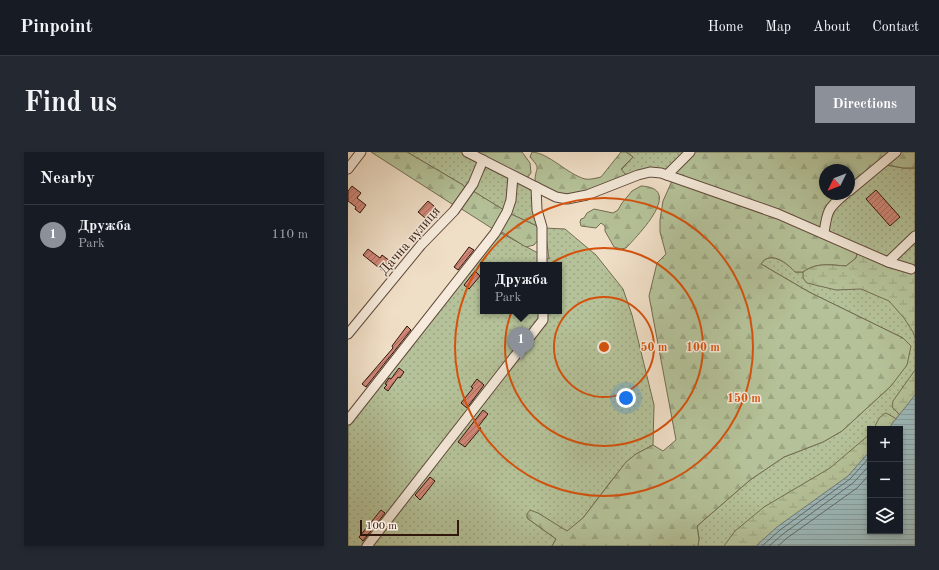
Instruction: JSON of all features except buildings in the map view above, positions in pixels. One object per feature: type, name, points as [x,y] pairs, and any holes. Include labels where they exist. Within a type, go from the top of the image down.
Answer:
[{"type":"street","points":[[348,169],[361,152]]},
{"type":"street","points":[[468,152],[556,197],[567,199],[587,196],[638,175],[650,172],[667,175],[778,214],[888,262],[911,269]]},
{"type":"street","points":[[667,175],[689,152]]},
{"type":"street","points":[[855,186],[896,152]]},
{"type":"street","name":"Дачна вулиця","points":[[348,334],[421,245],[454,211],[473,184],[484,160]]},
{"type":"street","points":[[348,420],[495,233],[507,212],[511,200],[513,176]]},
{"type":"street","points":[[536,187],[537,210],[542,227],[542,262]]},
{"type":"street","points":[[824,233],[826,218],[832,205],[838,200]]},
{"type":"street","points":[[888,262],[915,236]]},
{"type":"street","points":[[367,546],[543,320],[543,314]]},
{"type":"green space","points":[[371,152],[407,152],[463,185],[466,189],[455,205],[452,204]]},
{"type":"green space","points":[[407,152],[461,152],[480,162],[466,189],[463,185]]},
{"type":"green space","points":[[476,152],[522,152],[530,163],[531,173],[527,178]]},
{"type":"green space","points":[[532,152],[545,156],[572,173],[585,179],[601,177],[621,152],[626,152],[633,157],[621,169],[627,176],[577,196],[557,194],[535,181],[537,167],[530,157]]},
{"type":"green space","points":[[626,152],[695,152],[680,163],[677,173],[657,169],[627,176],[621,170],[633,157]]},
{"type":"green space","points":[[695,152],[915,152],[915,168],[903,168],[882,164],[855,186],[855,164],[819,164],[819,200],[838,200],[832,205],[824,233],[858,250],[856,258],[846,266],[819,265],[803,272],[795,272],[786,263],[774,258],[766,259],[761,264],[809,292],[903,338],[911,346],[907,365],[891,386],[842,431],[823,442],[784,457],[750,480],[697,526],[699,539],[698,546],[552,546],[556,539],[527,518],[527,514],[530,510],[538,513],[567,531],[583,518],[626,462],[636,454],[653,445],[663,451],[676,440],[649,296],[657,263],[666,254],[660,232],[663,201],[680,163]]},
{"type":"green space","points":[[882,164],[903,168],[915,168],[915,395],[890,426],[867,426],[867,454],[756,546],[698,546],[699,538],[697,526],[750,480],[784,457],[823,442],[842,431],[891,386],[903,338],[809,292],[761,264],[766,259],[773,258],[786,263],[795,272],[803,272],[809,267],[824,233],[832,205],[838,200],[855,200],[855,186]]},
{"type":"green space","points":[[487,165],[511,177],[509,199],[503,210],[473,191]]},
{"type":"green space","points":[[515,180],[534,190],[537,226],[511,214]]},
{"type":"green space","points":[[641,186],[653,189],[659,195],[659,203],[648,223],[626,248],[621,249],[614,247],[605,231],[605,226],[601,223],[596,228],[581,226],[581,219],[584,218],[587,213],[594,209],[613,213],[618,210],[632,191]]},
{"type":"green space","points":[[473,191],[504,210],[493,229],[460,208]]},
{"type":"green space","points":[[511,214],[537,226],[541,236],[534,245],[526,247],[500,231]]},
{"type":"green space","points":[[545,228],[565,229],[596,255],[623,289],[632,315],[654,405],[653,445],[636,454],[611,481],[583,518],[567,532],[538,513],[527,518],[556,539],[552,546],[348,546],[348,425],[501,233],[549,259]]},
{"type":"green space","points":[[858,250],[886,264],[912,274],[915,269],[915,338],[904,318],[889,301],[861,289],[836,290],[807,283],[803,278],[803,272],[819,265],[846,266],[856,258]]},
{"type":"green space","points":[[915,370],[915,430],[892,407],[893,401]]},
{"type":"green space","points":[[886,413],[895,418],[899,426],[875,426]]},
{"type":"green space","points":[[867,437],[867,498],[807,546],[724,546],[735,531],[764,507],[830,468]]},
{"type":"water","points":[[915,395],[915,546],[756,546],[777,527],[848,476],[867,454],[867,534],[903,534],[903,426],[890,426]]},
{"type":"place","name":"Дружба","points":[[521,360]]}]
